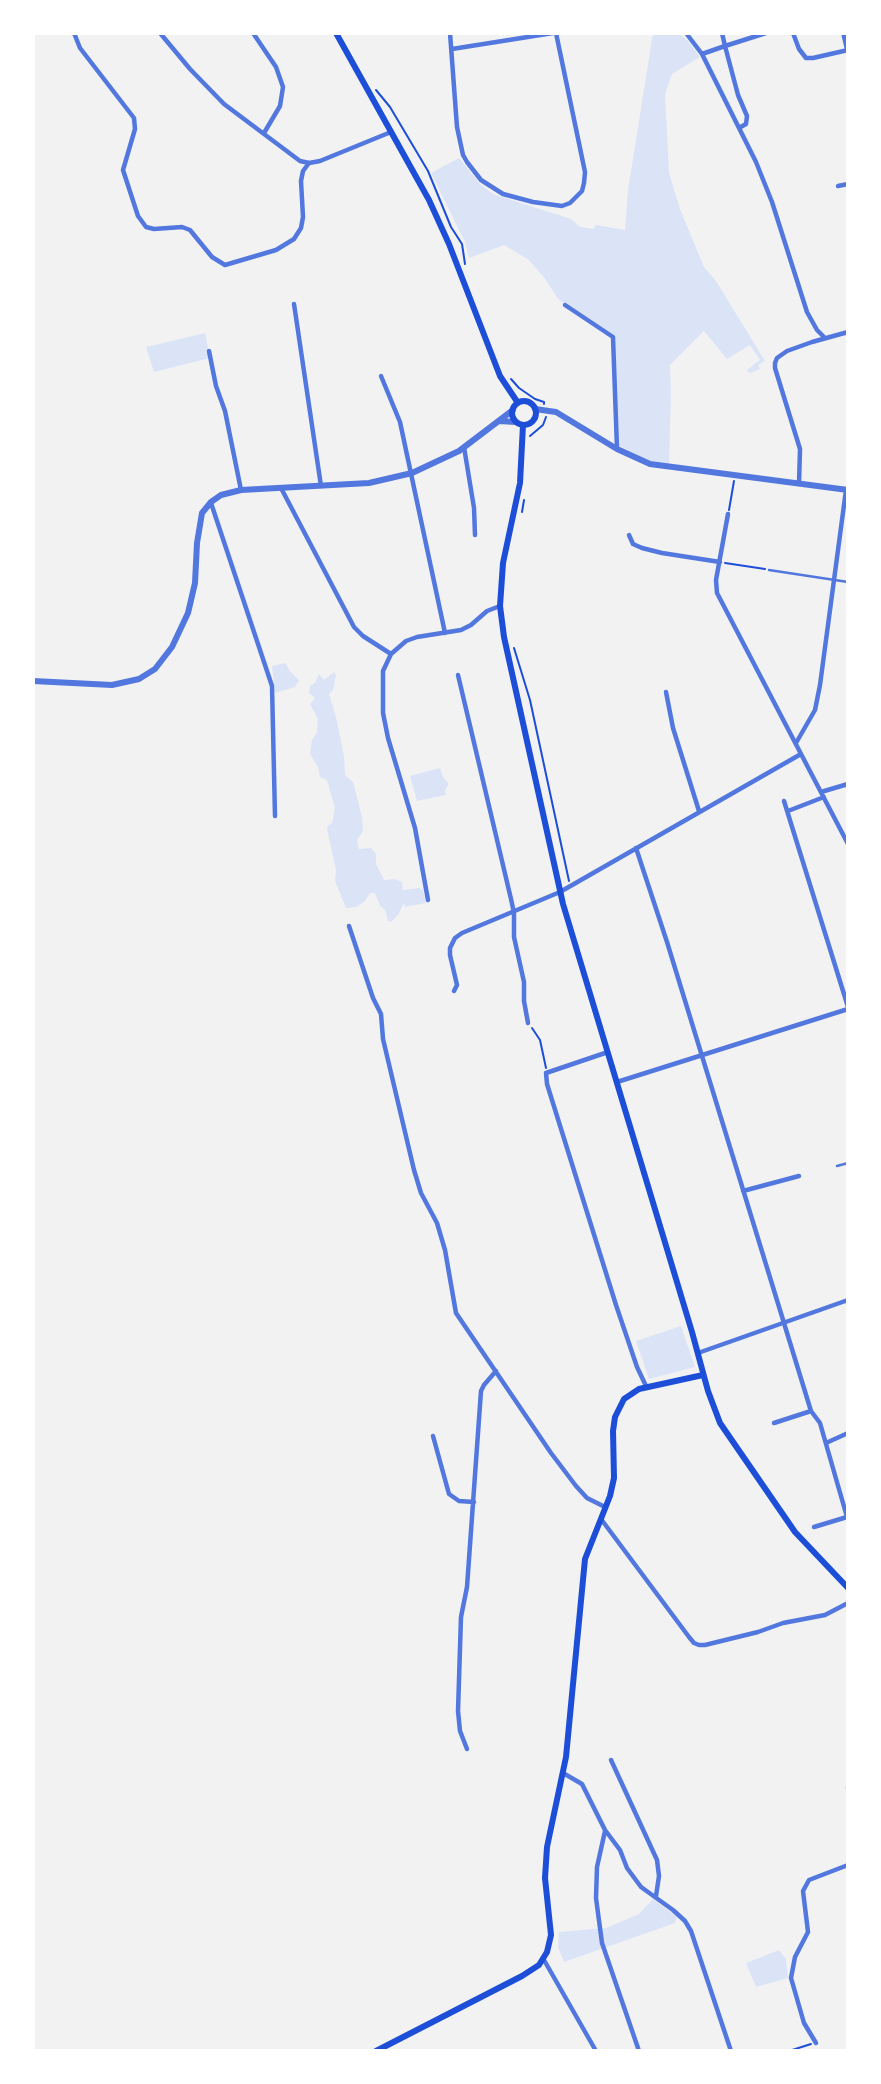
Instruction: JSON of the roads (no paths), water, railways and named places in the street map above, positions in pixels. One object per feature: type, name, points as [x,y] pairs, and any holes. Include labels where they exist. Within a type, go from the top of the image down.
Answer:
[{"type":"main road","points":[[336,33],[439,220],[500,376],[517,403]]},
{"type":"main road","points":[[520,423],[533,420],[535,409],[530,402],[517,403],[513,410],[513,416],[520,423],[520,483],[502,563],[500,606],[507,650],[560,892],[703,1375],[720,1423],[795,1532],[848,1588]]},
{"type":"main road","points":[[376,2051],[522,1976],[544,1959],[550,1946],[551,1935],[545,1878],[547,1847],[563,1773],[584,1566],[614,1478],[613,1431],[617,1411],[628,1396],[646,1386],[703,1375]]},
{"type":"street","points":[[74,33],[80,48],[134,118],[135,129],[123,170],[138,216],[146,227],[182,227],[190,230],[212,257],[225,265],[275,250],[294,239],[300,229],[303,217],[301,181],[303,171],[309,163]]},
{"type":"street","points":[[160,33],[215,96],[293,158],[309,163],[392,132]]},
{"type":"street","points":[[253,33],[276,67],[283,88],[280,106],[264,133]]},
{"type":"street","points":[[450,33],[457,127],[463,155],[481,180],[503,194],[562,206],[570,203],[582,191],[585,172],[555,33],[452,49]]},
{"type":"street","points":[[686,33],[702,54],[739,128],[772,202],[807,312],[825,338]]},
{"type":"street","points":[[722,33],[738,95],[747,116],[746,124],[739,128]]},
{"type":"street","points":[[702,54],[766,33]]},
{"type":"street","points":[[793,33],[806,58],[848,50],[844,33]]},
{"type":"street","points":[[838,187],[848,184]]},
{"type":"street","points":[[294,304],[321,486]]},
{"type":"street","points":[[565,305],[612,337],[617,449]]},
{"type":"street","points":[[799,485],[802,460],[775,368],[777,358],[781,354],[848,332]]},
{"type":"street","points":[[209,351],[216,386],[225,411],[241,490]]},
{"type":"street","points":[[381,376],[400,422],[445,633]]},
{"type":"street","points":[[535,409],[556,412],[617,449],[650,464],[847,490],[815,710],[796,743]]},
{"type":"street","points":[[33,681],[101,686],[122,684],[146,675],[164,659],[188,613],[195,583],[200,518],[211,502],[221,495],[241,490],[369,483],[412,473],[464,447],[513,410]]},
{"type":"street","points":[[499,421],[520,423]]},
{"type":"street","points":[[464,447],[474,508],[475,535]]},
{"type":"street","points":[[281,488],[355,627],[363,636],[391,654]]},
{"type":"street","points":[[211,502],[272,686],[275,816]]},
{"type":"street","points":[[728,514],[716,580],[718,593],[848,844]]},
{"type":"street","points":[[629,535],[633,544],[642,548],[720,562]]},
{"type":"street","points":[[428,900],[415,828],[383,713],[383,671],[391,654],[406,641],[417,636],[461,630],[487,611],[500,606]]},
{"type":"street","points":[[458,675],[514,913],[514,937],[524,982],[528,1023]]},
{"type":"street","points":[[666,692],[679,749],[699,811]]},
{"type":"street","points":[[454,991],[457,985],[450,948],[455,938],[462,933],[560,892],[801,754]]},
{"type":"street","points":[[788,811],[848,784]]},
{"type":"street","points":[[617,1082],[848,1008],[785,801]]},
{"type":"street","points":[[636,848],[811,1412],[820,1423],[847,1517],[814,1527]]},
{"type":"street","points":[[349,926],[381,1014],[383,1039],[414,1170],[445,1250],[456,1313],[576,1486],[587,1499],[606,1507]]},
{"type":"street","points":[[608,1052],[547,1073],[547,1084],[616,1305],[646,1386]]},
{"type":"street","points":[[743,1191],[799,1176]]},
{"type":"street","points":[[698,1353],[848,1300]]},
{"type":"street","points":[[467,1749],[458,1722],[460,1631],[467,1587],[481,1391],[496,1370]]},
{"type":"street","points":[[774,1423],[811,1412]]},
{"type":"street","points":[[826,1443],[848,1433]]},
{"type":"street","points":[[433,1436],[449,1494],[458,1501],[474,1502]]},
{"type":"street","points":[[601,1519],[689,1637],[699,1645],[825,1615],[848,1603]]},
{"type":"street","points":[[611,1760],[657,1860],[659,1876],[656,1896]]},
{"type":"street","points":[[563,1773],[582,1784],[636,1882],[685,1921],[691,1931],[731,2051]]},
{"type":"street","points":[[605,1830],[597,1867],[596,1898],[602,1943],[639,2051]]},
{"type":"street","points":[[816,2043],[804,2023],[791,1978],[795,1957],[808,1931],[803,1891],[808,1880],[848,1865]]},
{"type":"street","points":[[544,1959],[596,2051]]},
{"type":"lane","points":[[769,570],[848,582]]},
{"type":"lane","points":[[837,1166],[848,1163]]}]
